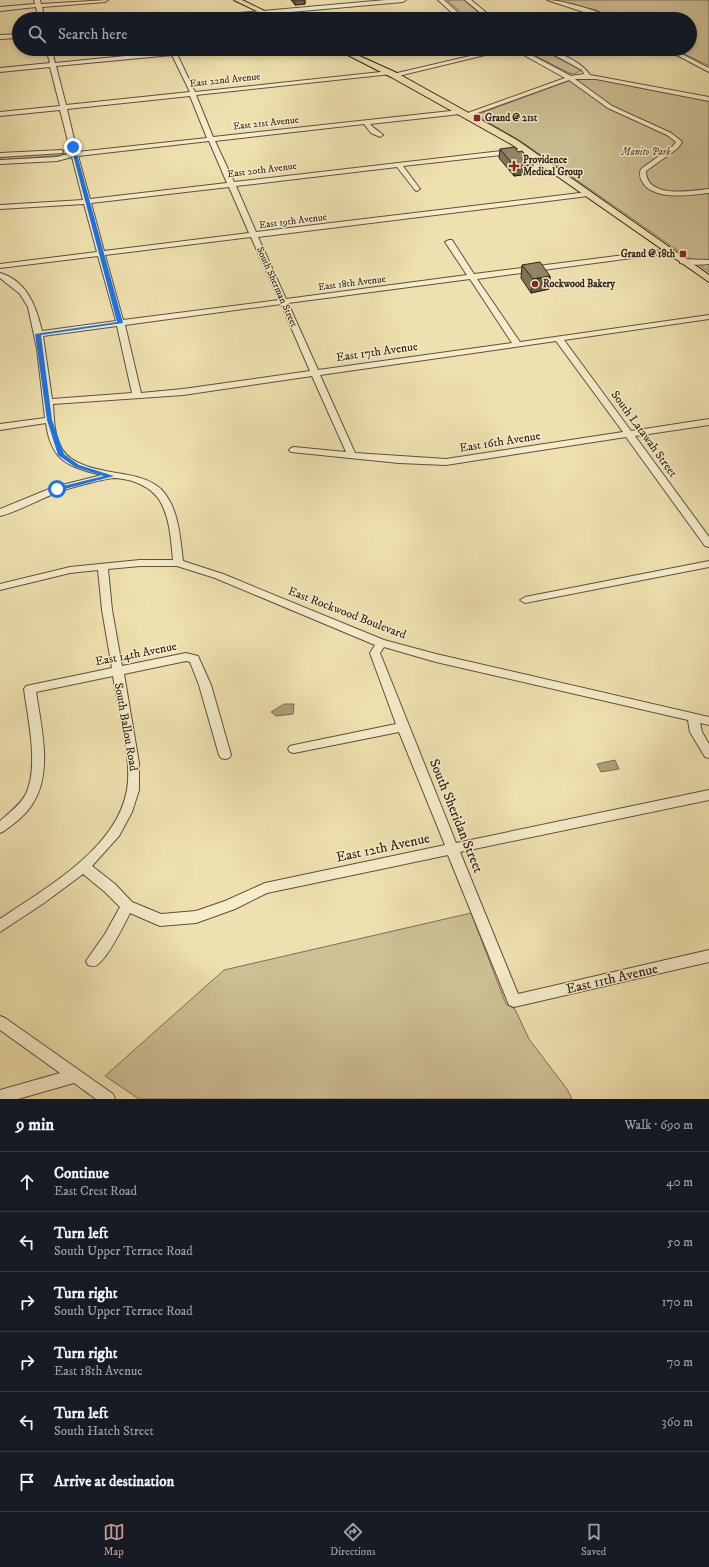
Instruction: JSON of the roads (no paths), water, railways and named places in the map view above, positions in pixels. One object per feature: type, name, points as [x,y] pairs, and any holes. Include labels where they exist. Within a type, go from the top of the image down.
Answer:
[{"type":"main road","points":[[237,0],[264,12]]},
{"type":"main road","points":[[354,56],[392,74],[527,150],[706,277]]},
{"type":"street","points":[[0,9],[38,3],[105,0]]},
{"type":"street","points":[[264,12],[403,0]]},
{"type":"street","points":[[441,0],[454,12]]},
{"type":"street","points":[[468,0],[483,12]]},
{"type":"street","points":[[550,0],[560,4],[595,12]]},
{"type":"street","points":[[0,37],[12,36]]},
{"type":"street","points":[[51,56],[74,154],[102,254],[137,395]]},
{"type":"street","points":[[0,70],[141,56]]},
{"type":"street","name":"South Sherman Street","points":[[175,56],[352,456]]},
{"type":"street","name":"East 22nd Avenue","points":[[0,114],[63,106],[392,74],[475,56]]},
{"type":"street","points":[[529,56],[570,78],[601,102],[630,117],[672,135],[678,140],[676,147],[646,166],[643,170],[643,177],[649,186],[667,192],[709,191]]},
{"type":"street","points":[[559,56],[584,69],[588,76],[709,99]]},
{"type":"street","points":[[682,56],[709,70]]},
{"type":"street","name":"East 21st Avenue","points":[[74,154],[366,122],[463,114],[570,78],[588,76]]},
{"type":"street","points":[[366,122],[373,132],[380,135]]},
{"type":"street","name":"East 20th Avenue","points":[[0,208],[87,201],[527,150]]},
{"type":"street","points":[[0,155],[56,152],[74,154]]},
{"type":"street","points":[[0,162],[57,159],[74,154]]},
{"type":"street","points":[[398,164],[417,189]]},
{"type":"street","name":"East 19th Avenue","points":[[0,266],[588,194]]},
{"type":"street","points":[[450,242],[518,345]]},
{"type":"street","name":"East 18th Avenue","points":[[38,334],[669,251]]},
{"type":"street","points":[[683,261],[709,264],[706,277]]},
{"type":"street","points":[[0,275],[20,288],[30,302],[38,334],[48,402],[49,420],[61,455],[77,466],[110,476],[136,479],[155,487],[164,498],[172,520],[178,563]]},
{"type":"street","name":"East 17th Avenue","points":[[48,402],[183,392],[709,318]]},
{"type":"street","name":"South Latawah Street","points":[[559,338],[709,544]]},
{"type":"street","points":[[0,427],[49,420]]},
{"type":"street","name":"East 16th Avenue","points":[[294,450],[352,456],[446,462],[709,422]]},
{"type":"street","points":[[0,514],[57,489],[110,476]]},
{"type":"street","name":"East Rockwood Boulevard","points":[[0,587],[70,570],[140,563],[178,563],[219,576],[381,643],[436,658],[709,721]]},
{"type":"street","points":[[525,600],[709,564]]},
{"type":"street","name":"South Ballou Road","points":[[0,926],[84,867],[103,849],[121,824],[133,791],[134,773],[132,754],[106,610],[103,566]]},
{"type":"street","name":"South Sheridan Street","points":[[381,643],[375,653],[403,728],[514,1001]]},
{"type":"street","name":"East 14th Avenue","points":[[0,828],[17,814],[33,792],[37,765],[30,689],[186,657],[194,659],[205,685],[225,755]]},
{"type":"street","points":[[693,718],[696,732],[709,754]]},
{"type":"street","points":[[294,749],[403,728]]},
{"type":"street","name":"East 12th Avenue","points":[[84,867],[110,888],[127,906],[160,920],[196,917],[230,905],[265,888],[709,795]]},
{"type":"street","points":[[93,961],[110,938],[127,906]]},
{"type":"street","name":"East 11th Avenue","points":[[514,1001],[709,956]]},
{"type":"street","points":[[0,1022],[108,1099]]},
{"type":"street","points":[[0,1097],[76,1076]]},
{"type":"place","name":"Grand @ 21st","points":[[477,118]]},
{"type":"place","name":"Providence Medical Group","points":[[514,166]]},
{"type":"place","name":"Grand @ 18th","points":[[683,254]]},
{"type":"place","name":"Rockwood Bakery","points":[[535,284]]},
{"type":"park label","name":"Manito Park","points":[[646,152]]}]
